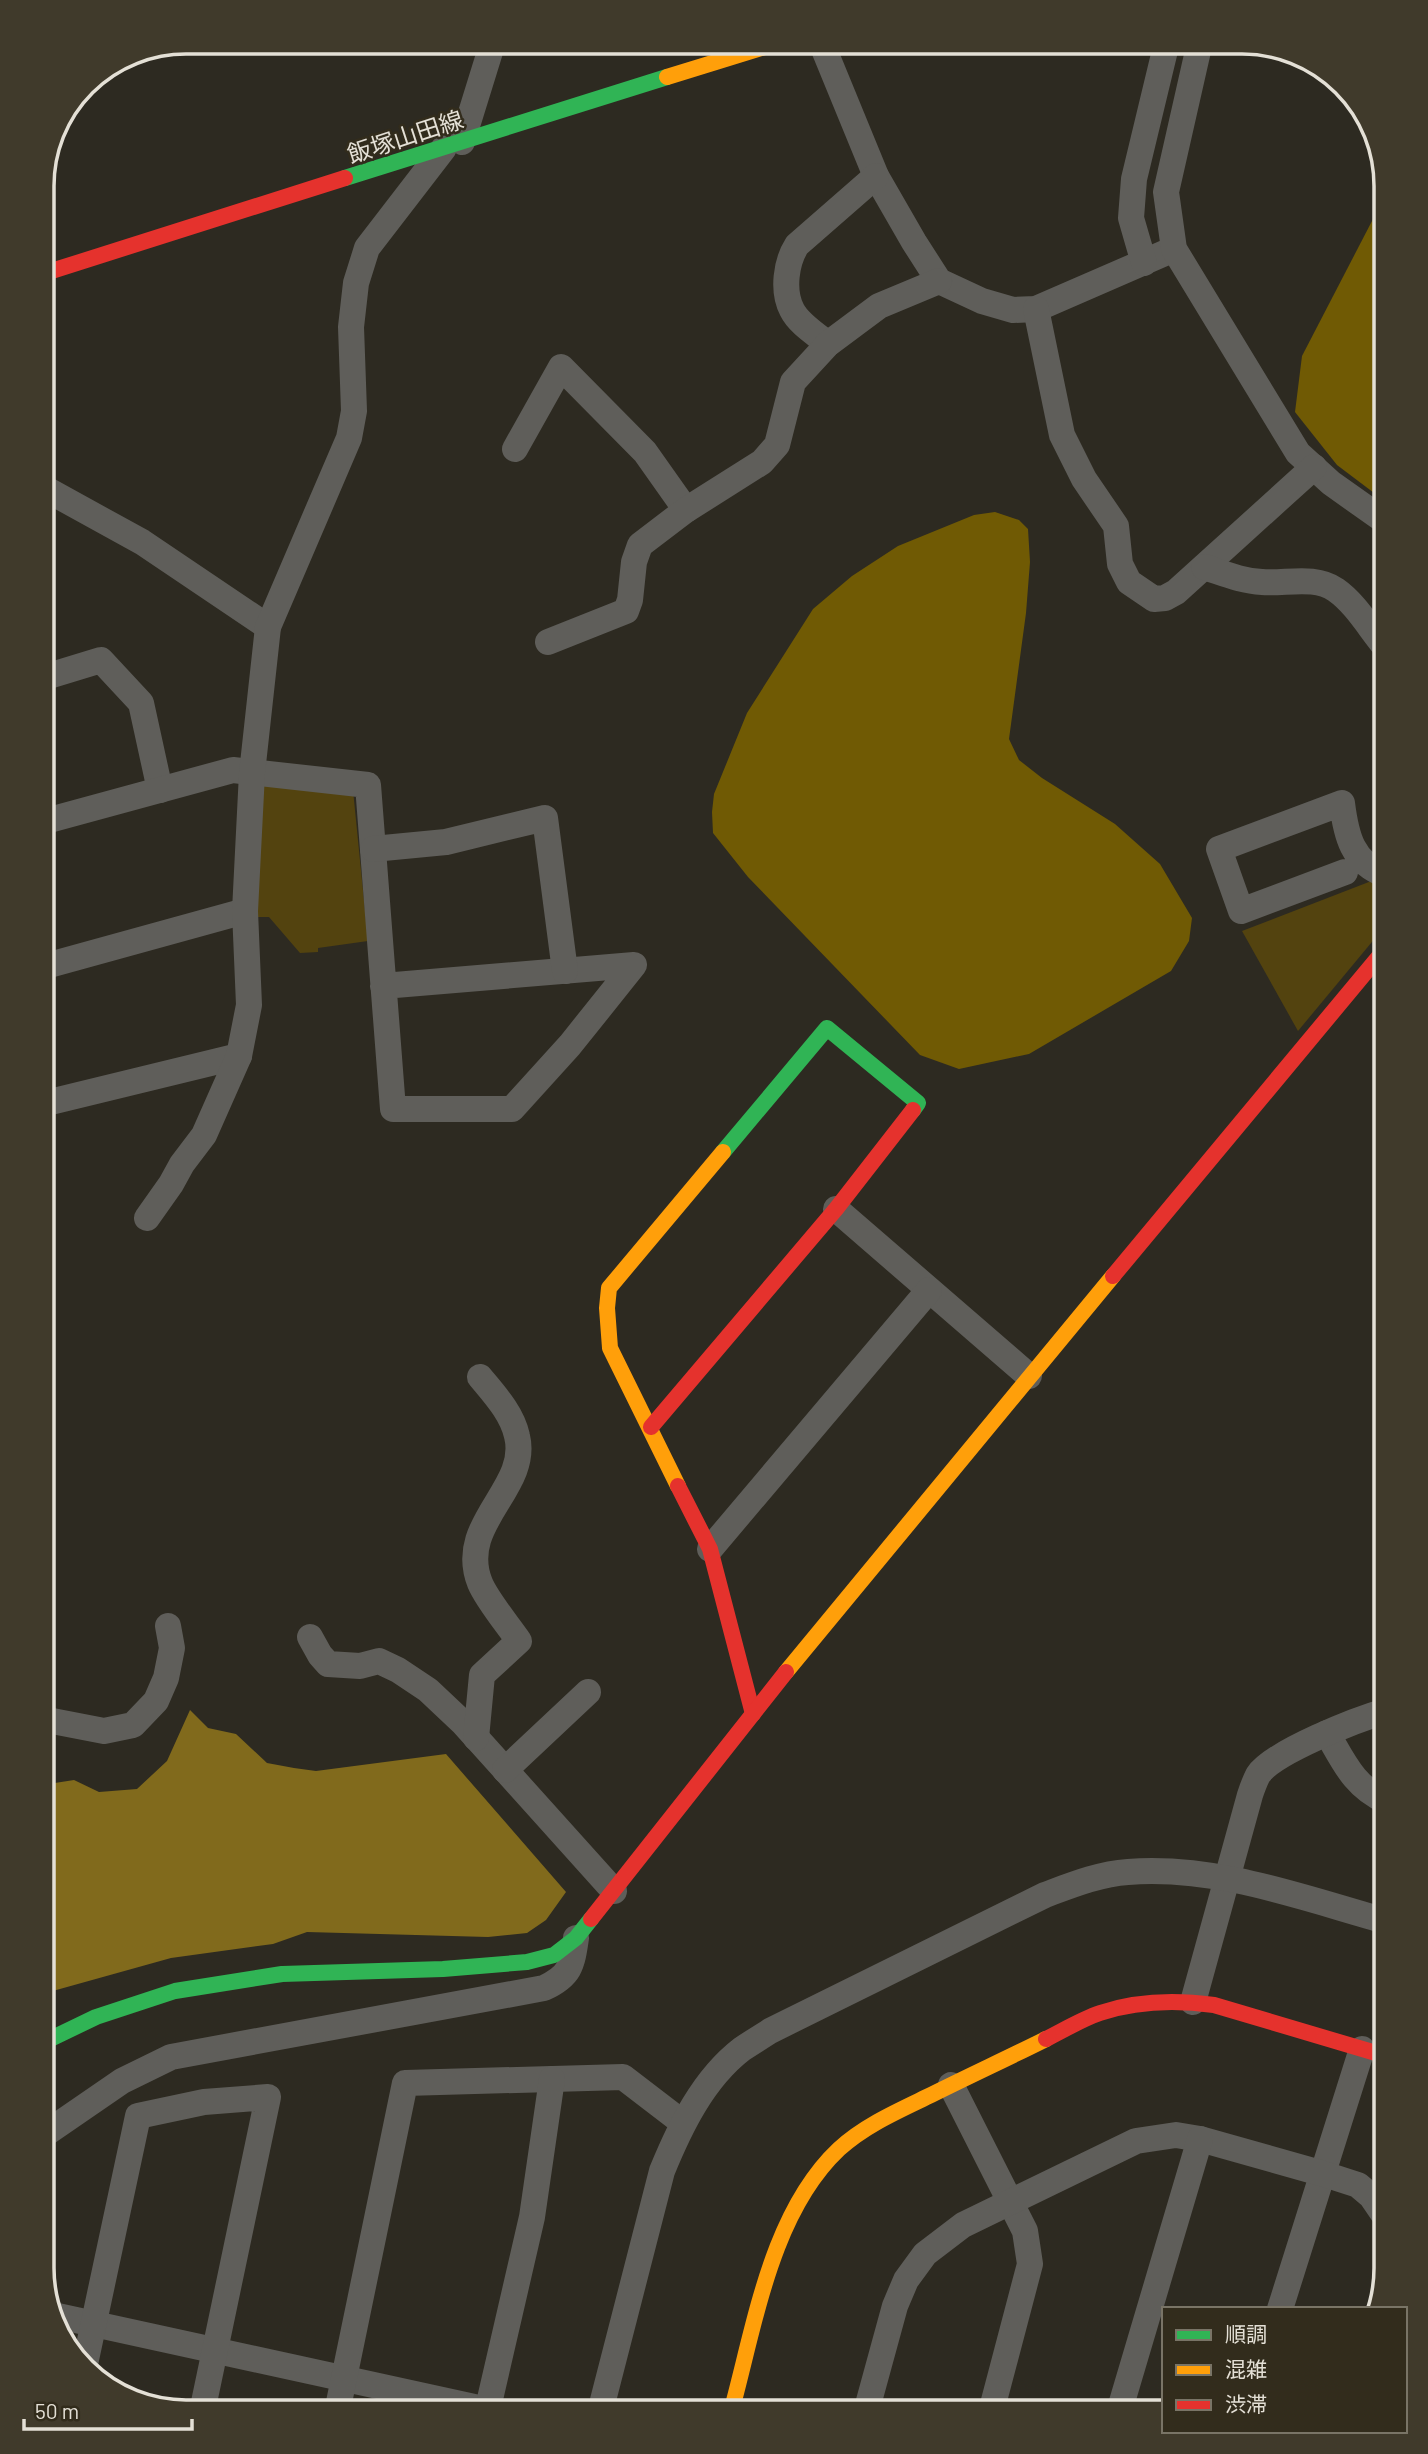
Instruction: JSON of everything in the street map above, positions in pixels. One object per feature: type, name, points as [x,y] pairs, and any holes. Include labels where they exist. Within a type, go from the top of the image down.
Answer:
[{"type":"street","points":[[147,1218],[204,1135],[239,1056],[249,1005],[245,911],[252,773],[268,627],[349,438],[354,411],[351,327],[356,284],[368,248],[453,145],[488,54]]},
{"type":"street","name":"飯塚山田線","points":[[55,270],[741,55]]},
{"type":"street","points":[[826,55],[876,176],[939,281],[982,301],[1013,310],[1036,309],[1174,249]]},
{"type":"street","points":[[1144,263],[1130,218],[1130,201],[1164,55]]},
{"type":"street","points":[[1197,55],[1166,192],[1174,249],[1298,453],[1331,483],[1374,514]]},
{"type":"street","points":[[828,344],[800,321],[791,308],[787,290],[791,254],[797,245],[876,176]]},
{"type":"street","points":[[548,642],[626,611],[631,600],[634,562],[640,545],[686,510],[762,462],[777,445],[793,382],[828,344],[879,306],[939,281]]},
{"type":"street","points":[[1036,309],[1062,435],[1084,479],[1116,526],[1120,564],[1129,582],[1154,599],[1165,598],[1176,592],[1314,467]]},
{"type":"street","points":[[515,449],[561,366],[645,452],[686,510]]},
{"type":"street","points":[[55,494],[142,542],[268,627]]},
{"type":"street","points":[[1204,567],[1241,580],[1318,582],[1346,597],[1374,633]]},
{"type":"street","points":[[55,674],[101,660],[141,703],[160,790]]},
{"type":"street","points":[[55,819],[233,770],[368,785],[383,986],[393,1108],[512,1110],[570,1045],[634,965],[383,986]]},
{"type":"street","points":[[1345,872],[1241,911],[1219,849],[1342,803],[1346,834],[1358,858],[1374,870]]},
{"type":"street","points":[[373,849],[446,842],[545,818],[565,971]]},
{"type":"street","points":[[55,964],[245,911]]},
{"type":"street","points":[[54,2037],[96,2017],[175,1991],[282,1974],[443,1969],[527,1962],[554,1955],[576,1938],[828,1619],[1029,1376],[1374,971]]},
{"type":"street","points":[[650,1427],[836,1209],[918,1103],[827,1028],[609,1288],[607,1308],[610,1348],[710,1549],[753,1714]]},
{"type":"street","points":[[55,1101],[239,1056]]},
{"type":"street","points":[[836,1209],[1029,1376]]},
{"type":"street","points":[[710,1549],[929,1290]]},
{"type":"street","points":[[476,1738],[482,1675],[519,1641],[480,1583],[476,1560],[477,1538],[514,1473],[519,1458],[517,1435],[506,1410],[480,1377]]},
{"type":"street","points":[[54,1722],[104,1731],[133,1725],[156,1701],[166,1678],[172,1648],[168,1626]]},
{"type":"street","points":[[310,1637],[328,1664],[360,1666],[379,1661],[428,1690],[476,1738],[614,1891]]},
{"type":"street","points":[[505,1770],[588,1692]]},
{"type":"street","points":[[1193,2002],[1250,1795],[1259,1774],[1273,1761],[1357,1719],[1374,1714]]},
{"type":"street","points":[[1327,1733],[1354,1778],[1366,1791],[1374,1795]]},
{"type":"street","points":[[603,2399],[662,2171],[683,2123],[693,2105],[733,2058],[770,2031],[1045,1895],[1085,1880],[1127,1872],[1226,1878],[1374,1918]]},
{"type":"street","points":[[54,2128],[122,2081],[171,2057],[544,1988],[561,1980],[572,1964],[576,1938]]},
{"type":"street","points":[[735,2400],[769,2271],[782,2235],[798,2200],[840,2148],[883,2119],[951,2085],[1099,2013],[1129,2005],[1193,2002],[1214,2005],[1374,2053],[1324,2174],[1281,2307]]},
{"type":"street","points":[[340,2399],[405,2083],[623,2077],[683,2123]]},
{"type":"street","points":[[493,2399],[532,2217],[552,2079]]},
{"type":"street","points":[[951,2085],[1025,2231],[1030,2264],[994,2400]]},
{"type":"street","points":[[87,2355],[138,2116],[204,2102],[268,2097],[205,2399]]},
{"type":"street","points":[[869,2400],[895,2306],[906,2280],[925,2254],[947,2235],[1009,2201],[1136,2141],[1176,2135],[1200,2139],[1357,2185],[1374,2200]]},
{"type":"street","points":[[1123,2400],[1200,2139]]},
{"type":"street","points":[[64,2317],[440,2399]]},
{"type":"shaded area","points":[[1374,217],[1374,493],[1337,465],[1295,412],[1302,356]]},
{"type":"shaded area","points":[[995,512],[1019,520],[1028,529],[1030,562],[1026,613],[1009,739],[1019,760],[1042,778],[1115,824],[1160,864],[1192,918],[1189,941],[1171,971],[1029,1054],[959,1069],[920,1055],[748,877],[713,833],[712,812],[714,794],[747,713],[813,609],[852,576],[898,546],[974,515]]},
{"type":"shaded area","points":[[268,781],[353,790],[368,941],[318,948],[318,952],[300,953],[269,917],[257,917],[258,793]]},
{"type":"shaded area","points":[[1374,880],[1374,939],[1298,1031],[1242,931]]},
{"type":"shaded area","points":[[190,1710],[208,1728],[236,1734],[267,1763],[294,1768],[316,1771],[446,1754],[566,1892],[546,1920],[527,1933],[488,1937],[307,1932],[273,1944],[171,1958],[54,1991],[54,1783],[74,1780],[99,1792],[137,1789],[167,1761]]},
{"type":"traffic: fast","points":[[345,178],[667,77]]},
{"type":"traffic: fast","points":[[723,1152],[827,1028],[918,1103],[913,1110]]},
{"type":"traffic: fast","points":[[54,2037],[96,2017],[175,1991],[282,1974],[443,1969],[527,1962],[554,1955],[576,1938],[591,1919]]},
{"type":"traffic: slow","points":[[667,77],[740,55]]},
{"type":"traffic: slow","points":[[678,1486],[610,1348],[607,1308],[609,1288],[723,1152]]},
{"type":"traffic: slow","points":[[786,1672],[1113,1276]]},
{"type":"traffic: slow","points":[[734,2400],[768,2272],[781,2237],[816,2175],[839,2149],[871,2125],[1046,2039]]},
{"type":"traffic: jam","points":[[55,270],[345,178]]},
{"type":"traffic: jam","points":[[1113,1276],[1374,962]]},
{"type":"traffic: jam","points":[[651,1427],[836,1209],[913,1110]]},
{"type":"traffic: jam","points":[[678,1486],[710,1549],[753,1714]]},
{"type":"traffic: jam","points":[[591,1919],[786,1672]]},
{"type":"traffic: jam","points":[[1046,2039],[1086,2018],[1114,2009],[1142,2004],[1186,2002],[1214,2005],[1374,2052]]}]
